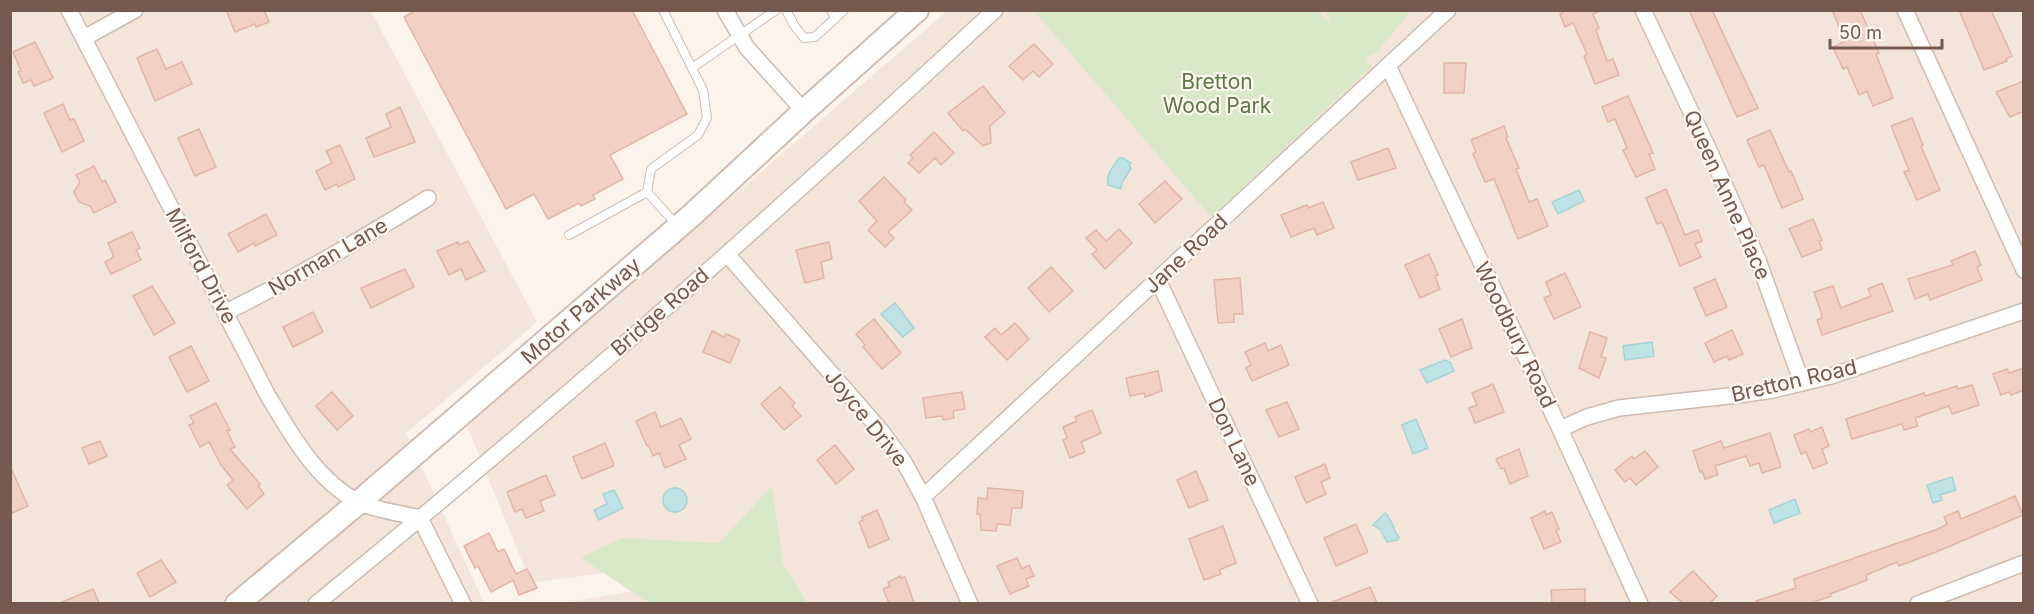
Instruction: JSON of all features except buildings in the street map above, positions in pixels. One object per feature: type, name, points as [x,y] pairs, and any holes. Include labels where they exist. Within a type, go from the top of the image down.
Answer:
[{"type":"main road","name":"Motor Parkway","points":[[237,603],[359,502],[678,226],[917,10]]},
{"type":"street","name":"Milford Drive","points":[[69,10],[267,394],[295,440],[324,477],[359,502]]},
{"type":"street","points":[[84,38],[135,10]]},
{"type":"street","points":[[725,10],[747,48],[804,111]]},
{"type":"street","name":"Bridge Road","points":[[316,603],[420,518],[727,254],[995,10]]},
{"type":"street","name":"Jane Road","points":[[923,497],[1448,10]]},
{"type":"street","name":"Queen Anne Place","points":[[1643,10],[1758,260],[1802,383]]},
{"type":"street","points":[[1905,10],[2024,270]]},
{"type":"street","name":"Woodbury Road","points":[[1388,66],[1640,603]]},
{"type":"street","name":"Norman Lane","points":[[226,312],[325,261],[428,198]]},
{"type":"street","name":"Joyce Drive","points":[[727,254],[882,432],[904,462],[923,497],[970,603]]},
{"type":"street","name":"Don Lane","points":[[1158,280],[1310,603]]},
{"type":"street","name":"Bretton Road","points":[[1560,429],[1587,417],[1619,408],[1738,395],[1831,376],[2024,311]]},
{"type":"street","points":[[359,502],[420,518],[463,603]]},
{"type":"street","points":[[1918,603],[2024,562]]},
{"type":"lane","points":[[647,192],[651,169],[698,135],[707,118],[703,90],[663,10]]},
{"type":"lane","points":[[692,68],[776,10]]},
{"type":"lane","points":[[786,10],[804,38],[815,37],[844,10]]},
{"type":"lane","points":[[831,10],[835,19]]},
{"type":"lane","points":[[647,192],[678,226]]},
{"type":"lane","points":[[569,235],[647,192]]},
{"type":"shaded area","points":[[10,11],[371,11],[537,322],[406,433],[484,603],[11,603]]},
{"type":"shaded area","points":[[947,11],[2023,11],[2023,603],[788,604],[762,551],[531,583],[467,426]]},
{"type":"shaded area","points":[[714,577],[727,604],[559,604]]},
{"type":"green space","name":"Bretton Wood Park","points":[[1034,11],[1317,11],[1332,25],[1325,11],[1411,11],[1376,53],[1365,58],[1372,66],[1211,217]]},
{"type":"green space","points":[[772,486],[783,563],[807,603],[649,603],[581,558],[622,538],[719,543]]},
{"type":"water","points":[[1119,158],[1131,163],[1121,189],[1108,185],[1110,171]]},
{"type":"water","points":[[1579,190],[1584,201],[1558,214],[1552,202]]},
{"type":"water","points":[[895,303],[914,328],[903,337],[881,314]]},
{"type":"water","points":[[1652,342],[1654,356],[1625,360],[1623,346]]},
{"type":"water","points":[[1445,360],[1450,362],[1454,371],[1427,383],[1420,370]]},
{"type":"water","points":[[1416,419],[1428,448],[1413,454],[1402,425]]},
{"type":"water","points":[[1952,477],[1956,490],[1940,495],[1942,500],[1933,503],[1927,485]]},
{"type":"water","points":[[675,488],[684,491],[687,500],[684,509],[675,512],[666,509],[663,500],[666,491]]},
{"type":"water","points":[[614,490],[623,508],[599,520],[594,510],[607,504],[603,494]]},
{"type":"water","points":[[1795,499],[1800,513],[1774,523],[1769,510]]},
{"type":"water","points":[[1385,513],[1399,537],[1397,540],[1387,542],[1380,529],[1373,525]]}]
